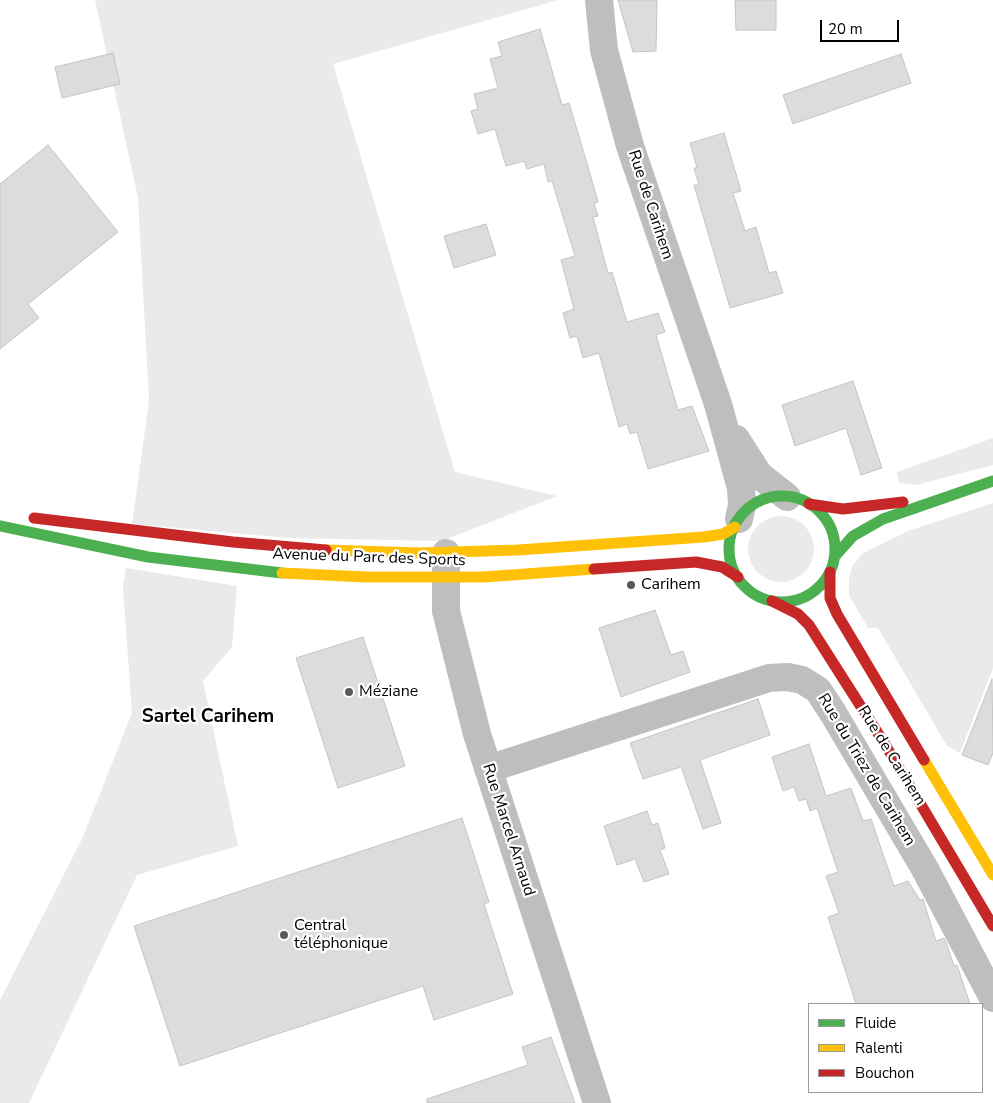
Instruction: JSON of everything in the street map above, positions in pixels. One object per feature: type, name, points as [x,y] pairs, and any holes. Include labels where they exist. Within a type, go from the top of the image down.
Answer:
[{"type":"main road","points":[[835,556],[853,536],[883,519],[949,494],[993,480]]},
{"type":"main road","points":[[798,500],[828,522],[834,538],[835,556],[830,572],[820,586],[806,596],[789,602],[772,601],[756,595],[738,577],[730,552],[737,523],[750,508],[764,500],[798,500],[843,509],[949,494]]},
{"type":"main road","name":"Avenue du Parc des Sports","points":[[20,516],[172,536],[286,547],[360,551],[445,565],[544,574],[696,562],[722,567],[738,577]]},
{"type":"main road","name":"Avenue du Parc des Sports","points":[[0,526],[139,556],[230,568],[366,577],[445,565],[518,550],[704,537],[722,534],[737,523]]},
{"type":"main road","name":"Rue de Carihem","points":[[830,572],[830,598],[837,614],[993,875]]},
{"type":"main road","name":"Rue de Carihem","points":[[772,601],[798,614],[809,625],[886,746],[993,926]]},
{"type":"street","name":"Rue de Carihem","points":[[599,0],[604,50],[630,146],[718,404],[741,488],[742,505],[737,523]]},
{"type":"street","name":"Rue de Carihem","points":[[718,404],[743,452],[759,475],[798,500]]},
{"type":"street","name":"Rue Marcel Arnaud","points":[[445,565],[444,597],[449,626],[488,769],[597,1103]]},
{"type":"street","name":"Rue du Triez de Carihem","points":[[488,769],[769,678],[788,677],[802,680],[818,690],[834,713],[925,869],[993,998]]},
{"type":"shaded area","points":[[95,0],[558,0],[333,64],[455,472],[557,496],[442,541],[288,538],[132,524],[149,401],[138,198]]},
{"type":"shaded area","points":[[993,438],[993,465],[916,485],[899,483],[897,472]]},
{"type":"shaded area","points":[[993,503],[993,668],[960,753],[947,746],[878,628],[868,628],[849,595],[849,580],[852,566],[863,553],[908,531]]},
{"type":"shaded area","points":[[775,516],[787,516],[799,521],[809,531],[814,543],[812,562],[799,577],[787,582],[775,582],[763,577],[753,567],[748,555],[748,543],[753,531],[763,521]]},
{"type":"shaded area","points":[[126,568],[237,586],[232,647],[203,681],[238,846],[137,875],[29,1103],[0,1103],[0,1000],[82,839],[132,713],[123,587]]},
{"type":"building","points":[[618,0],[657,0],[656,51],[633,52]]},
{"type":"building","points":[[735,0],[776,0],[776,30],[736,30]]},
{"type":"building","points":[[540,29],[562,105],[569,103],[589,170],[598,202],[594,203],[598,216],[593,217],[608,273],[612,272],[627,322],[658,313],[665,332],[656,335],[678,410],[692,406],[709,451],[648,469],[637,432],[630,434],[627,424],[619,427],[599,353],[583,358],[577,336],[570,338],[563,313],[574,309],[561,260],[575,256],[552,181],[548,182],[544,164],[527,169],[524,161],[506,166],[495,129],[478,134],[471,111],[478,109],[474,94],[498,88],[490,59],[502,56],[498,42]]},
{"type":"building","points":[[113,53],[120,84],[62,98],[55,67]]},
{"type":"building","points":[[901,54],[911,83],[793,124],[783,95]]},
{"type":"building","points":[[724,133],[741,191],[733,193],[745,231],[756,227],[769,273],[776,271],[783,293],[730,308],[694,185],[699,185],[694,168],[697,168],[690,143]]},
{"type":"building","points":[[48,145],[118,232],[28,304],[39,318],[0,349],[0,184]]},
{"type":"building","points":[[486,224],[496,255],[454,268],[444,236]]},
{"type":"building","points":[[853,381],[882,468],[861,475],[846,428],[795,446],[782,405]]},
{"type":"building","points":[[655,610],[671,655],[683,651],[690,672],[621,697],[599,628]]},
{"type":"building","points":[[363,637],[405,766],[338,788],[296,658]]},
{"type":"building","points":[[992,679],[993,753],[988,765],[962,755]]},
{"type":"building","points":[[758,699],[770,735],[700,760],[721,823],[703,829],[681,767],[643,779],[630,743]]},
{"type":"building","points":[[809,744],[826,796],[851,788],[863,821],[871,819],[894,886],[908,881],[920,900],[923,899],[936,941],[944,938],[954,966],[957,965],[970,1003],[856,1003],[828,917],[839,913],[826,876],[838,872],[817,808],[810,811],[806,799],[799,801],[794,787],[783,791],[772,757]]},
{"type":"building","points":[[647,811],[652,825],[658,823],[665,848],[660,850],[669,874],[644,882],[635,859],[617,865],[604,826]]},
{"type":"building","name":"Central téléphonique","points":[[462,818],[489,902],[484,904],[513,994],[434,1020],[423,986],[180,1066],[134,926]]},
{"type":"building","points":[[551,1037],[575,1103],[427,1103],[427,1099],[528,1065],[522,1047]]},
{"type":"traffic: fast","points":[[835,556],[853,536],[883,519],[993,481]]},
{"type":"traffic: fast","points":[[782,496],[802,500],[819,512],[831,529],[835,549],[831,569],[819,586],[802,598],[782,602],[762,598],[745,586],[733,569],[729,549],[733,529],[745,512],[762,500],[782,496]]},
{"type":"traffic: fast","points":[[0,526],[148,557],[282,573]]},
{"type":"traffic: slow","points":[[326,550],[419,553],[518,550],[704,537],[723,534],[735,527]]},
{"type":"traffic: slow","points":[[282,573],[366,577],[484,577],[594,569]]},
{"type":"traffic: slow","points":[[924,760],[993,875]]},
{"type":"traffic: jam","points":[[809,504],[843,509],[903,502]]},
{"type":"traffic: jam","points":[[34,518],[233,542],[326,550]]},
{"type":"traffic: jam","points":[[594,569],[696,562],[722,567],[738,577]]},
{"type":"traffic: jam","points":[[830,572],[830,598],[837,614],[924,760]]},
{"type":"traffic: jam","points":[[772,601],[798,614],[809,625],[886,746],[993,926]]},
{"type":"place","name":"Carihem","points":[[631,585]]},
{"type":"place","name":"Méziane","points":[[349,692]]},
{"type":"place","name":"Central téléphonique","points":[[284,935]]},
{"type":"district","name":"Sartel Carihem","points":[[208,717]]}]
